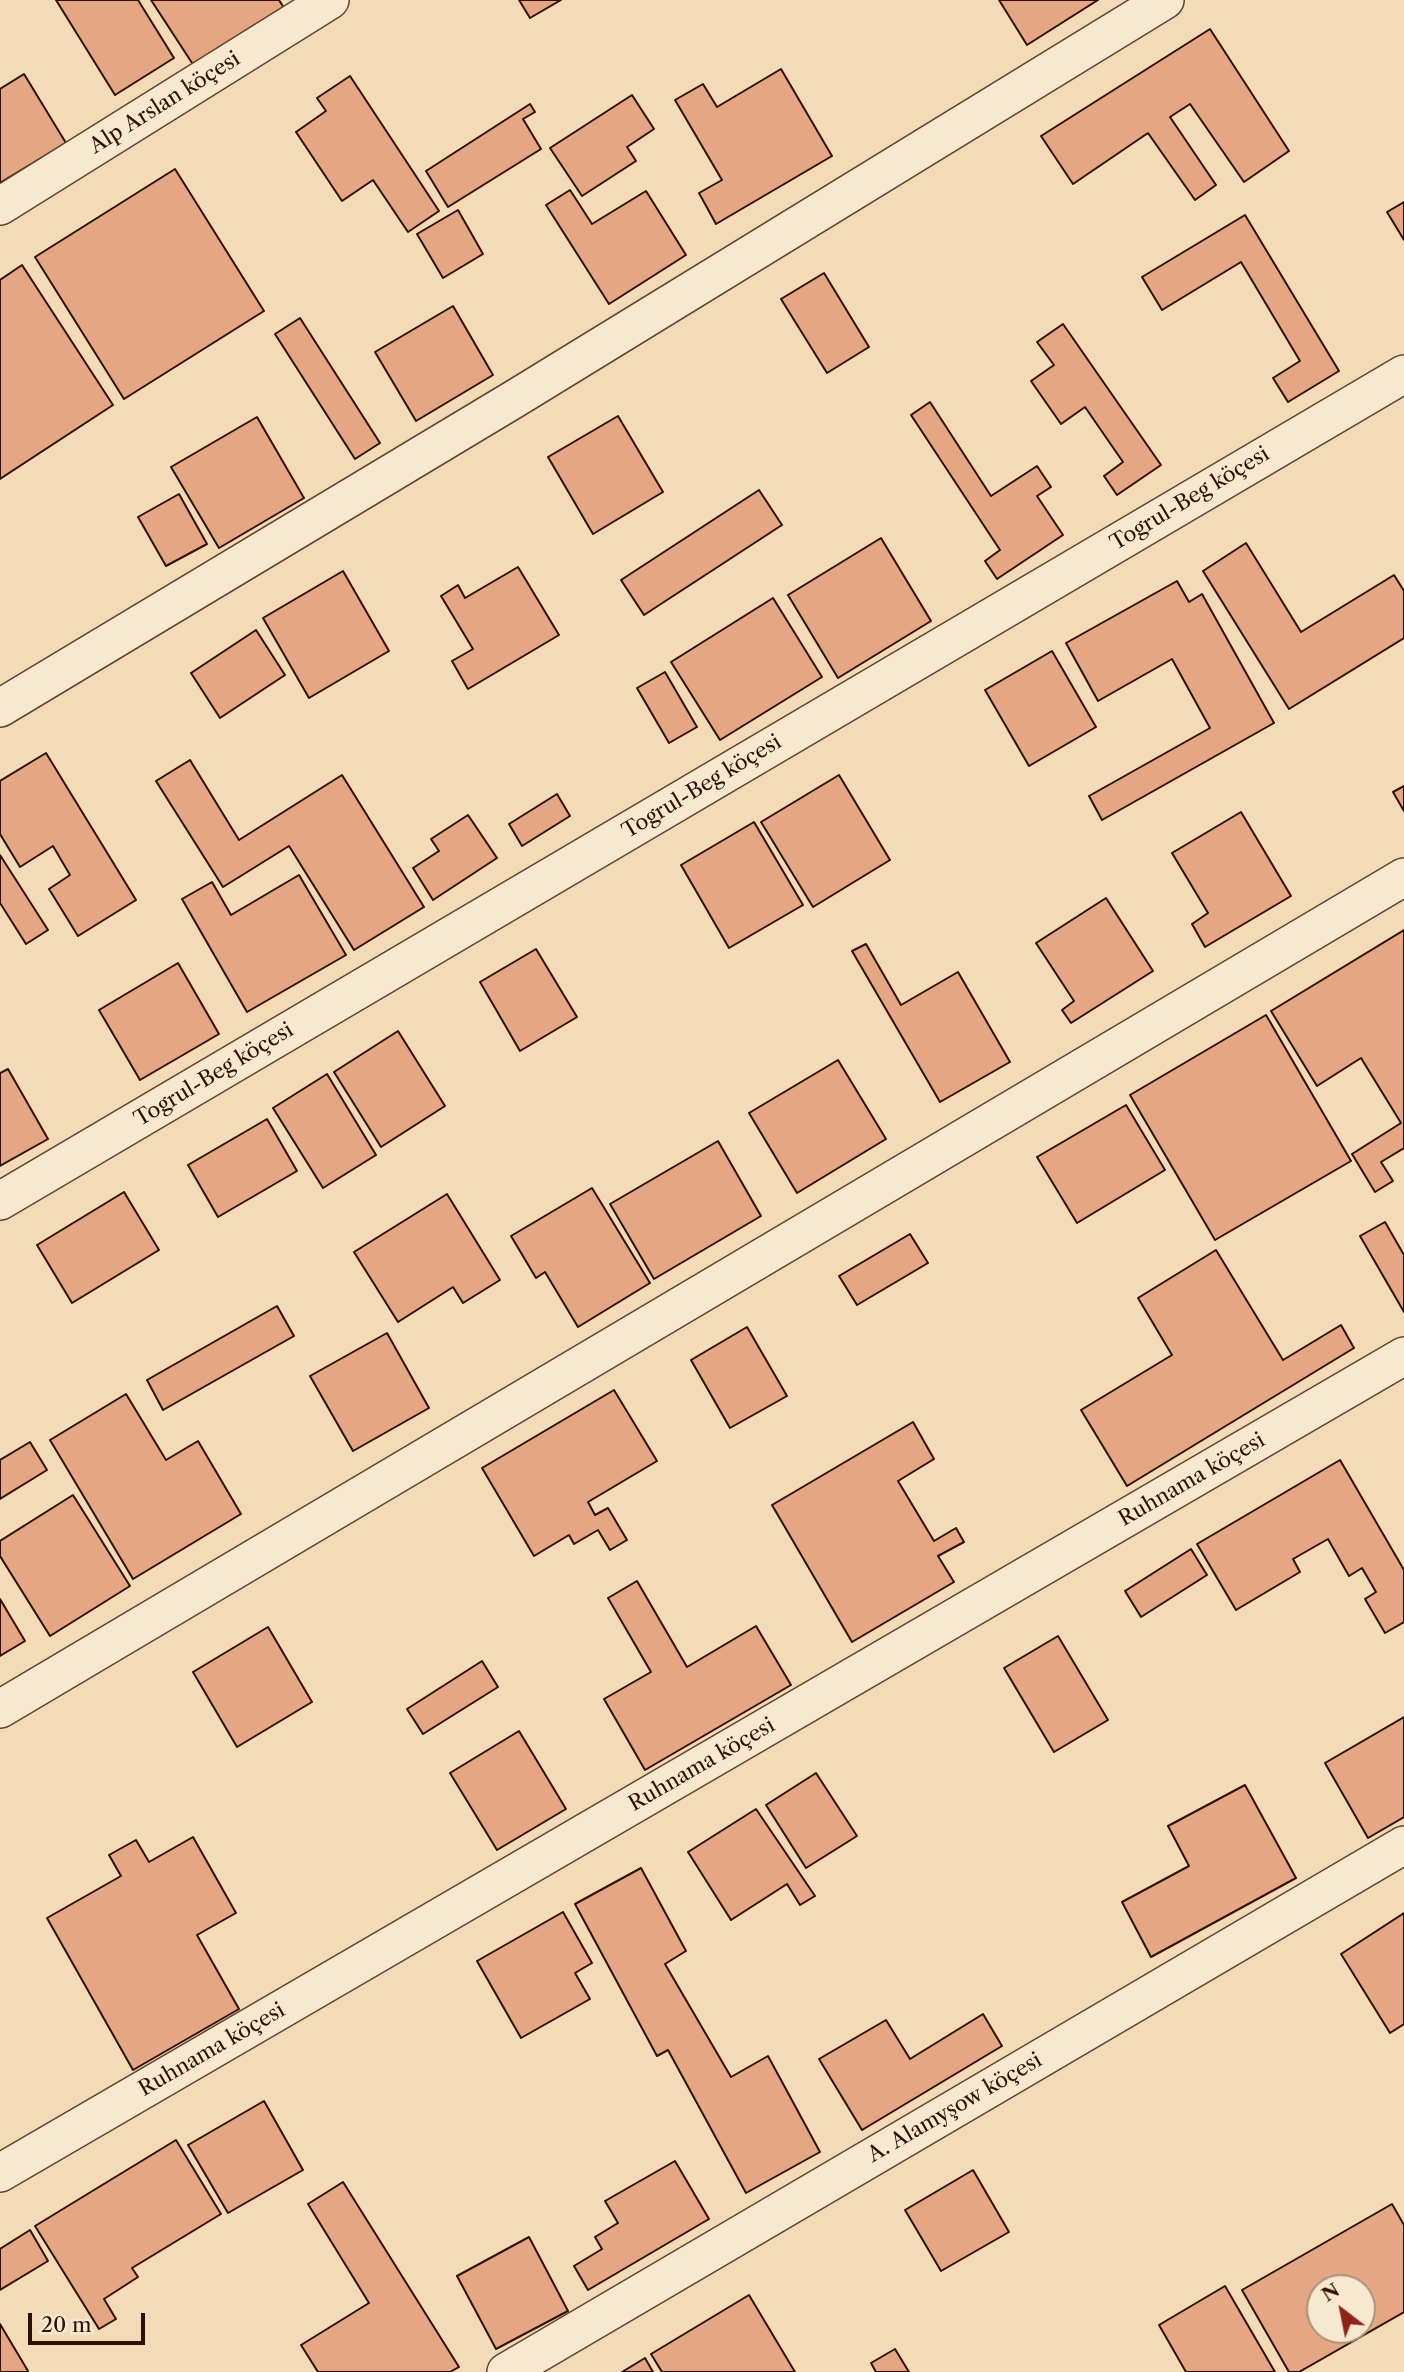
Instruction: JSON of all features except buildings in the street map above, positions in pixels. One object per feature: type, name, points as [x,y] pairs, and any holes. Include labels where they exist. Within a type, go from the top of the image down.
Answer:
[{"type":"street","name":"Alp Arslan köçesi","points":[[0,206],[330,0]]},
{"type":"street","points":[[0,708],[516,398],[1165,0]]},
{"type":"street","name":"Togrul-Beg köçesi","points":[[0,1201],[1404,374]]},
{"type":"street","points":[[0,1709],[1404,877]]},
{"type":"street","name":"Ruhnama köçesi","points":[[0,2173],[1404,1356]]},
{"type":"street","name":"A. Alamyşow köçesi","points":[[506,2372],[1404,1844]]}]
